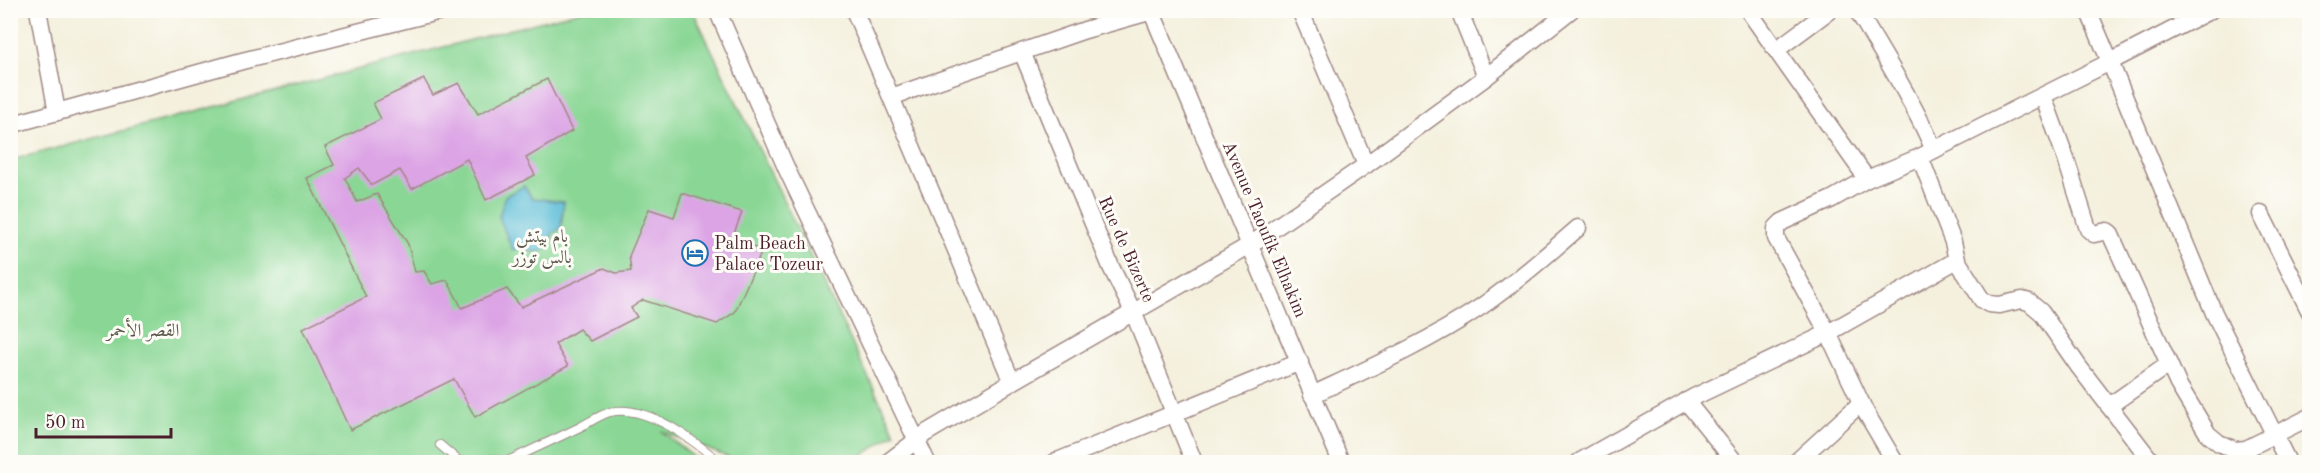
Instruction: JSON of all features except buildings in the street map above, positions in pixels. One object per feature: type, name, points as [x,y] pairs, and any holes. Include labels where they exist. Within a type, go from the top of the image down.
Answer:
[{"type":"street","points":[[38,10],[57,112]]},
{"type":"street","points":[[10,124],[242,61],[445,10]]},
{"type":"street","points":[[717,10],[788,172],[927,462]]},
{"type":"street","points":[[855,10],[1012,382]]},
{"type":"street","points":[[1300,10],[1366,165]]},
{"type":"street","points":[[1459,10],[1486,77]]},
{"type":"street","points":[[888,462],[926,434],[1012,382],[1134,314],[1250,245],[1366,165],[1486,77],[1571,10]]},
{"type":"street","points":[[1748,10],[1867,179]]},
{"type":"street","points":[[1776,50],[1830,10]]},
{"type":"street","points":[[1857,10],[1928,133],[1927,154],[1957,260],[1982,300],[1989,304],[1999,305],[2022,300],[2041,312],[2152,462]]},
{"type":"street","points":[[2088,10],[2214,312],[2288,462]]},
{"type":"street","points":[[1895,462],[1861,403],[1828,333],[1779,247],[1776,228],[1782,222],[1832,199],[1867,179],[1927,154],[2211,10]]},
{"type":"street","points":[[891,98],[1085,30],[1153,11]]},
{"type":"street","name":"Avenue Taoufik Elhakim","points":[[1153,11],[1341,462]]},
{"type":"street","name":"Rue de Bizerte","points":[[1022,52],[1134,314],[1194,462]]},
{"type":"street","points":[[2043,96],[2088,229],[2094,234],[2107,231],[2110,233],[2178,384],[2208,434],[2219,443],[2235,450],[2246,449],[2310,417]]},
{"type":"street","points":[[2261,214],[2310,312]]},
{"type":"street","points":[[1312,395],[1403,353],[1481,306],[1533,267],[1578,228]]},
{"type":"street","points":[[1579,462],[1686,401],[1828,333],[1957,260]]},
{"type":"street","points":[[1055,462],[1300,362]]},
{"type":"street","points":[[2109,406],[2169,364]]},
{"type":"street","points":[[1686,401],[1735,462]]},
{"type":"street","points":[[1796,462],[1861,403]]},
{"type":"lane","points":[[505,462],[610,412],[630,411],[647,415],[662,423],[700,446],[720,462]]},
{"type":"lane","points":[[440,445],[460,462]]},
{"type":"green space","name":"بام بيتش بالس توزر","points":[[585,10],[693,11],[895,433],[853,462],[740,462],[661,431],[700,462],[11,462],[11,160]]},
{"type":"water","points":[[524,186],[532,198],[564,202],[561,228],[552,234],[549,246],[541,252],[530,251],[522,246],[513,251],[499,217],[505,196]]},
{"type":"place","name":"Palm Beach Palace Tozeur","points":[[695,253]]},
{"type":"park label","name":"القصر الأحمر","points":[[143,330]]}]
